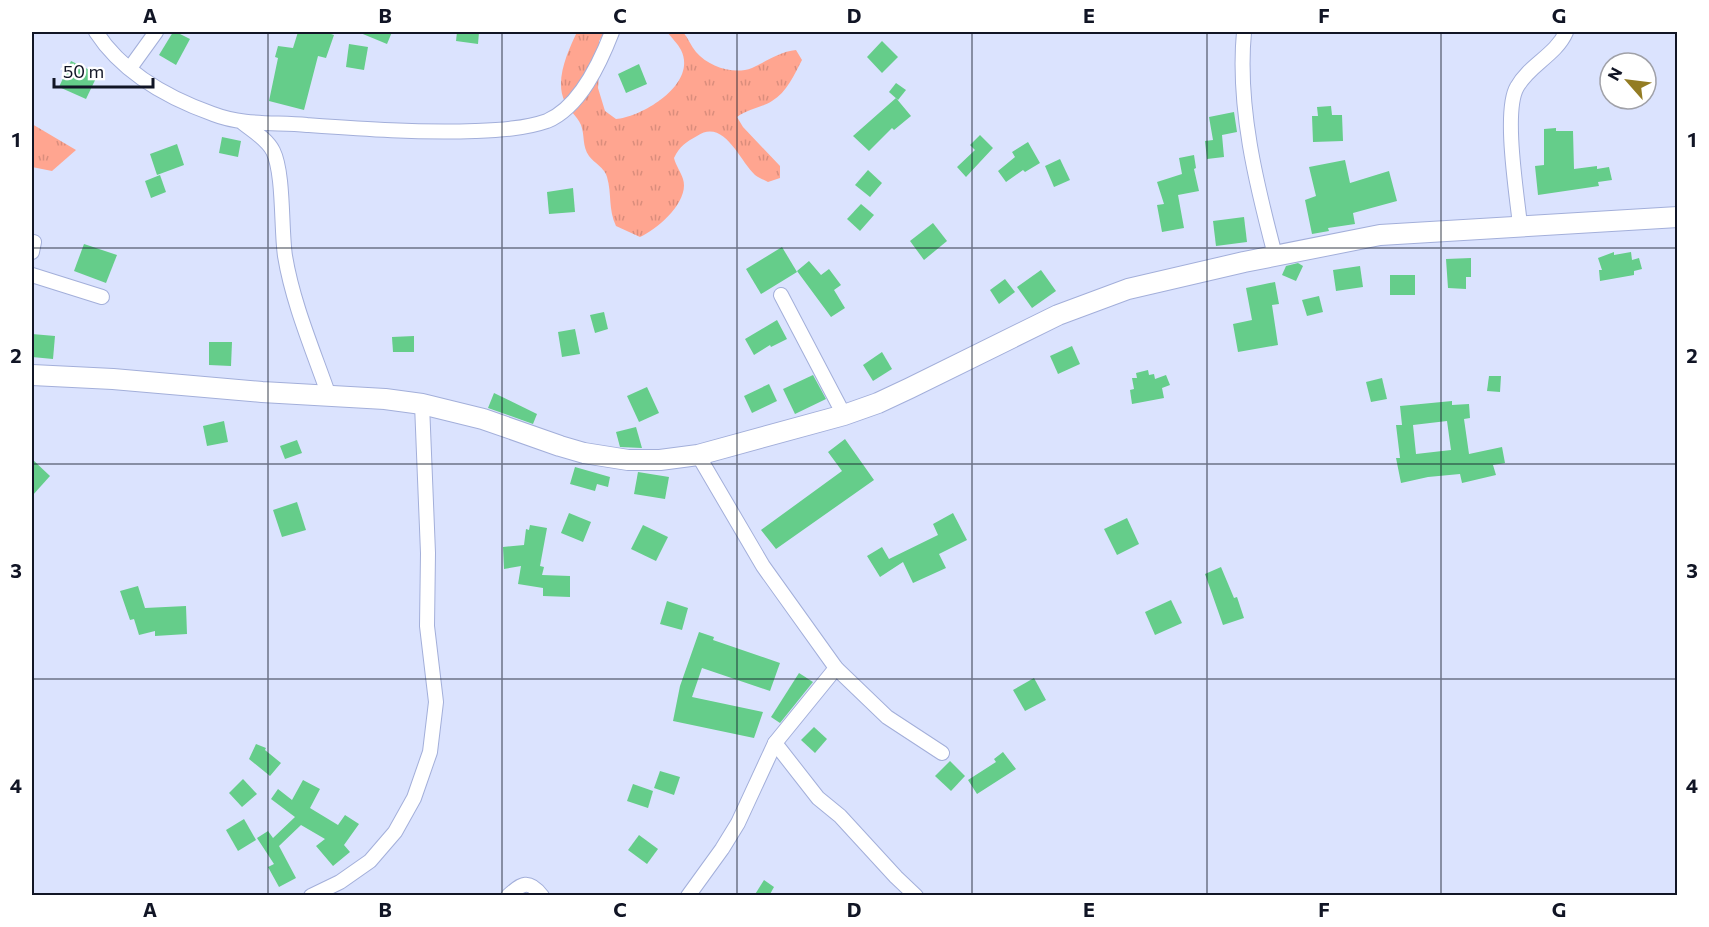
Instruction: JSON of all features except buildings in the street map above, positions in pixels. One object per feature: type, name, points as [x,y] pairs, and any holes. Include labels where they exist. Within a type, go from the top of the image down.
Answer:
[{"type":"street","points":[[96,32],[113,54],[164,94],[214,115],[243,123],[438,133],[498,130],[548,120],[564,110],[581,92],[600,63],[612,32]]},
{"type":"street","points":[[130,68],[156,32]]},
{"type":"street","points":[[1244,32],[1241,61],[1245,106],[1253,163],[1275,255]]},
{"type":"street","points":[[1520,225],[1511,103],[1517,87],[1556,47],[1566,32]]},
{"type":"street","points":[[243,123],[274,152],[279,180],[285,255],[292,287],[330,396]]},
{"type":"street","points":[[32,375],[385,399],[422,404],[483,419],[560,447],[628,460],[660,460],[698,455],[844,415],[900,393],[1068,311],[1128,289],[1275,255],[1380,235],[1677,217]]},
{"type":"street","points":[[32,275],[102,297]]},
{"type":"street","points":[[781,295],[844,415]]},
{"type":"street","points":[[310,896],[340,882],[370,861],[395,832],[414,798],[430,752],[436,702],[427,626],[428,553],[422,404]]},
{"type":"street","points":[[698,455],[763,566],[836,668],[887,717],[942,753]]},
{"type":"street","points":[[689,895],[738,823],[775,743],[836,668]]},
{"type":"street","points":[[775,743],[818,798],[840,816],[916,896]]},
{"type":"street","points":[[508,896],[520,885],[528,884],[536,888],[542,896]]},
{"type":"green space","points":[[577,32],[605,32],[599,41],[598,88],[605,111],[616,119],[640,112],[652,105],[675,86],[682,75],[684,63],[681,50],[667,32],[683,32],[701,57],[715,66],[737,71],[752,68],[779,55],[796,50],[802,60],[782,93],[768,103],[737,117],[743,127],[780,166],[780,178],[768,182],[757,176],[723,136],[715,132],[707,132],[686,142],[674,158],[684,187],[682,196],[671,213],[655,228],[640,237],[616,226],[606,174],[587,152],[581,125],[562,94],[564,66]]},
{"type":"green space","points":[[32,124],[76,150],[52,171],[32,167]]}]
